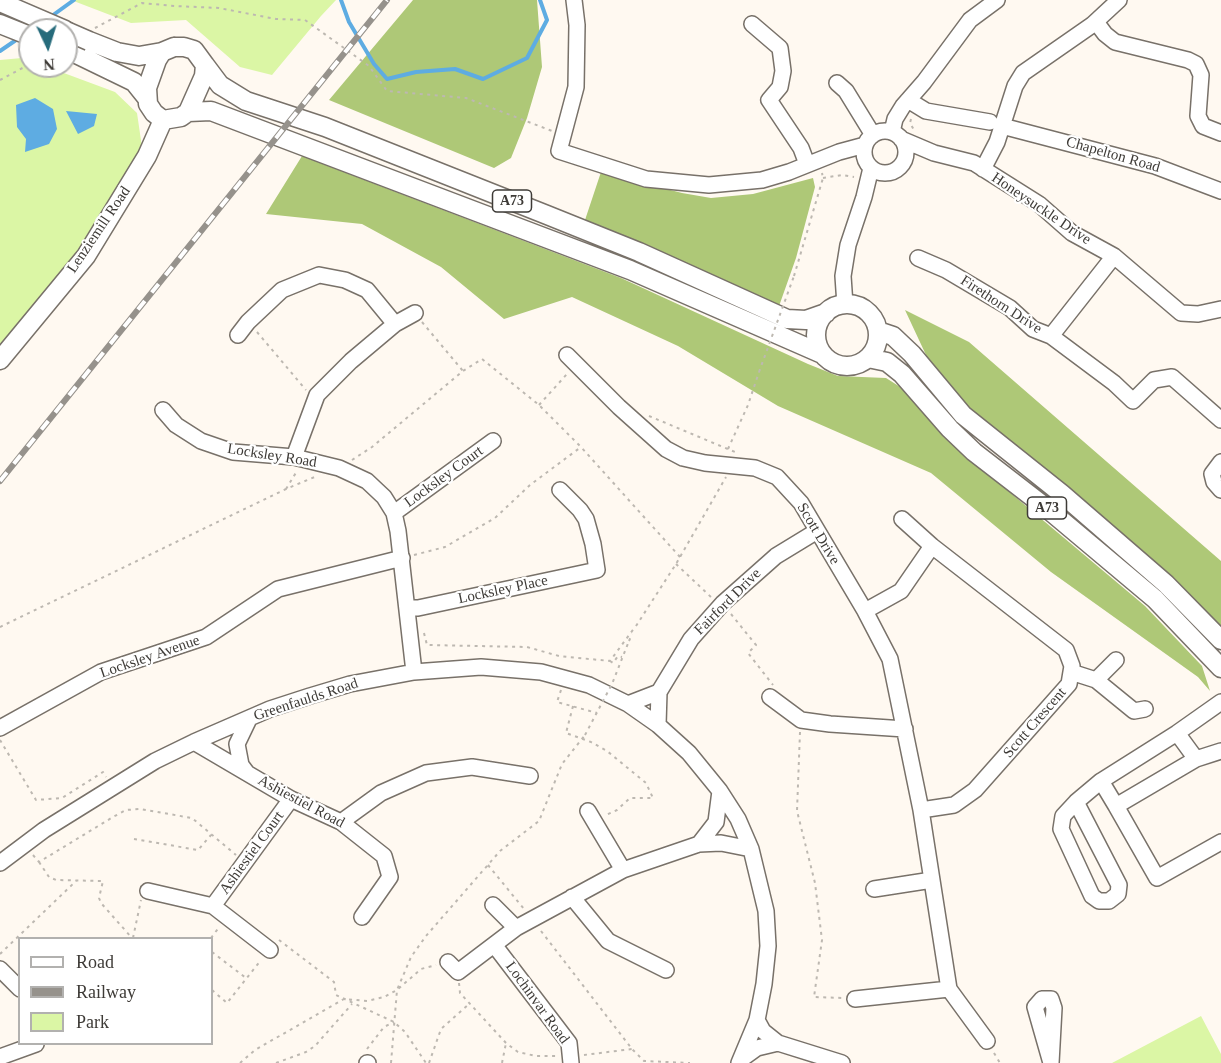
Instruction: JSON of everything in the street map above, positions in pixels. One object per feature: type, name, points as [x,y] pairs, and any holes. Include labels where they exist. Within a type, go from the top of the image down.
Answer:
[{"type":"main road","name":"A73","points":[[6,4],[38,18]]},
{"type":"main road","points":[[0,24],[18,31]]},
{"type":"main road","name":"A73","points":[[78,32],[92,35],[117,52],[139,56],[162,52],[174,47],[194,50],[220,85],[246,101],[325,127],[598,236],[787,319],[806,320],[845,304],[863,309],[870,315],[878,331],[893,336],[912,354],[963,415],[990,439],[1062,494],[1166,584],[1221,640]]},
{"type":"main road","points":[[162,52],[147,87],[147,97],[148,105],[163,120]]},
{"type":"main road","points":[[78,54],[134,82],[147,97]]},
{"type":"main road","points":[[188,112],[204,76],[205,65]]},
{"type":"main road","name":"A73","points":[[163,120],[181,117],[188,112],[211,111],[630,270],[822,354],[828,360],[844,366],[861,363],[868,358],[887,362],[902,374],[950,429],[974,452],[1049,510],[1155,599],[1221,668]]},
{"type":"main road","name":"Lenziemill Road","points":[[0,360],[86,256],[147,156],[163,120]]},
{"type":"main road","points":[[822,354],[816,337],[820,320],[826,312]]},
{"type":"main road","points":[[868,358],[878,341],[878,331]]},
{"type":"street","points":[[574,0],[577,25],[576,87],[559,151],[646,179],[710,185],[762,180],[869,140],[885,131],[896,136]]},
{"type":"street","points":[[864,197],[888,173],[899,168],[903,163],[906,151],[896,136],[895,119],[970,20],[997,0]]},
{"type":"street","points":[[983,169],[997,142],[996,124],[1023,73],[1096,22],[1119,0]]},
{"type":"street","points":[[1096,22],[1115,42],[1196,64],[1201,75],[1198,116],[1203,126],[1221,133]]},
{"type":"street","points":[[752,24],[780,48],[783,71],[780,87],[769,100],[801,148],[814,161]]},
{"type":"street","points":[[837,83],[846,92],[869,140],[864,158],[869,174],[848,245],[843,276],[845,304]]},
{"type":"street","name":"Chapelton Road","points":[[908,100],[926,111],[996,124],[1155,165],[1221,191]]},
{"type":"street","name":"Honeysuckle Drive","points":[[896,136],[934,153],[974,163],[1039,204],[1072,233],[1114,256],[1180,313],[1198,314],[1221,309]]},
{"type":"street","points":[[903,163],[919,160],[934,153]]},
{"type":"street","points":[[869,174],[888,173]]},
{"type":"street","points":[[1051,336],[1114,256]]},
{"type":"street","name":"Firethorn Drive","points":[[918,258],[946,270],[1010,308],[1033,330],[1051,336],[1114,382],[1133,401],[1154,380],[1172,376],[1221,420]]},
{"type":"street","points":[[238,335],[248,321],[282,290],[319,275],[345,280],[367,290],[395,324]]},
{"type":"street","points":[[298,459],[317,395],[351,361],[395,324],[415,314]]},
{"type":"street","name":"Scott Drive","points":[[571,360],[619,408],[666,449],[683,458],[705,463],[755,468],[777,477],[801,503],[865,611],[890,660],[921,810],[949,989],[987,1041]]},
{"type":"street","name":"Locksley Road","points":[[163,410],[176,425],[201,441],[233,452],[298,459],[339,468],[367,481],[384,497],[394,513],[413,608],[414,672]]},
{"type":"street","name":"Locksley Court","points":[[394,513],[493,441]]},
{"type":"street","points":[[1221,462],[1212,474],[1214,482],[1221,490]]},
{"type":"street","name":"Locksley Place","points":[[413,608],[597,570],[586,519],[560,490]]},
{"type":"street","name":"Scott Crescent","points":[[902,519],[932,546],[1066,650],[1072,666],[1069,684],[975,790],[954,805],[921,810]]},
{"type":"street","name":"Fairford Drive","points":[[658,725],[659,692],[691,639],[723,603],[776,556],[817,531]]},
{"type":"street","points":[[865,611],[901,591],[932,546]]},
{"type":"street","name":"Locksley Avenue","points":[[0,728],[101,672],[206,637],[278,589],[402,558]]},
{"type":"street","points":[[1096,681],[1116,660]]},
{"type":"street","name":"Greenfaulds Road","points":[[0,863],[112,787],[194,742],[249,718],[310,696],[350,684],[414,672],[481,667],[541,672],[589,685],[628,704],[658,725],[689,753],[720,791],[738,819],[751,849],[766,910],[768,946],[765,984],[757,1020],[741,1060]]},
{"type":"street","points":[[1071,672],[1096,681],[1134,711],[1145,709]]},
{"type":"street","points":[[628,704],[659,692]]},
{"type":"street","points":[[770,697],[801,720],[905,729]]},
{"type":"street","points":[[1076,802],[1119,885],[1119,892],[1112,900],[1099,901],[1092,896],[1061,829],[1063,816],[1076,802],[1101,781],[1221,702]]},
{"type":"street","name":"Ashiestiel Road","points":[[247,773],[241,765],[237,744],[249,718]]},
{"type":"street","points":[[1177,733],[1196,759]]},
{"type":"street","name":"Ashiestiel Road","points":[[194,742],[291,799],[340,822],[384,856],[390,877],[362,917]]},
{"type":"street","points":[[1116,806],[1196,759],[1221,751]]},
{"type":"street","points":[[340,822],[381,793],[426,773],[472,767],[530,776]]},
{"type":"street","points":[[1101,781],[1157,878],[1221,842]]},
{"type":"street","points":[[699,844],[716,822],[720,791]]},
{"type":"street","name":"Ashiestiel Court","points":[[213,906],[291,799]]},
{"type":"street","points":[[590,816],[623,870]]},
{"type":"street","points":[[453,967],[495,946],[516,928],[623,870],[699,844],[721,843],[751,849]]},
{"type":"street","points":[[874,889],[932,880]]},
{"type":"street","name":"Ashiestiel Court","points":[[148,891],[213,906],[270,950]]},
{"type":"street","points":[[572,897],[608,941],[666,970]]},
{"type":"street","points":[[493,905],[516,928]]},
{"type":"street","name":"Lochinvar Road","points":[[495,946],[569,1043],[571,1060]]},
{"type":"street","points":[[0,969],[18,987]]},
{"type":"street","points":[[855,999],[949,989]]},
{"type":"street","points":[[757,1020],[763,1031],[778,1043],[842,1063]]},
{"type":"street","points":[[741,1060],[757,1048],[778,1043]]},
{"type":"street","points":[[0,1057],[33,1045]]},
{"type":"path","points":[[92,35],[142,3],[219,8],[276,19],[305,20],[369,66],[387,91],[466,98],[563,135]]},
{"type":"path","points":[[0,80],[18,70]]},
{"type":"path","points":[[728,449],[748,405],[794,276],[823,178],[814,161]]},
{"type":"path","points":[[823,178],[869,174]]},
{"type":"path","points":[[415,314],[463,371]]},
{"type":"path","points":[[248,321],[306,390],[317,395]]},
{"type":"path","points":[[539,405],[571,360]]},
{"type":"path","points":[[610,661],[676,564],[738,453],[641,412]]},
{"type":"path","points":[[402,558],[445,546],[495,518],[530,485],[581,447]]},
{"type":"path","points":[[286,489],[298,459]]},
{"type":"path","points":[[676,564],[709,597],[723,603],[756,645],[748,653],[774,683],[770,697]]},
{"type":"path","points":[[413,608],[427,645],[527,647],[559,656],[613,663],[618,656],[622,657]]},
{"type":"path","points":[[391,1063],[397,990],[411,957],[426,936],[488,865],[514,838],[540,821],[562,764],[585,735],[612,684],[635,627]]},
{"type":"path","points":[[564,679],[557,702],[597,712]]},
{"type":"path","points":[[573,706],[566,733],[591,742],[607,751],[646,783],[653,798],[630,798],[617,810],[590,816]]},
{"type":"path","points":[[801,720],[797,811],[815,883],[822,940],[814,997],[855,999]]},
{"type":"path","points":[[0,740],[36,800],[62,798],[104,772],[112,787]]},
{"type":"path","points":[[39,862],[126,810],[192,818],[245,862]]},
{"type":"path","points":[[135,839],[198,850],[212,835]]},
{"type":"path","points":[[25,844],[48,877],[56,880],[103,881],[99,898],[101,903],[131,937]]},
{"type":"path","points":[[488,865],[632,1049],[645,1062],[690,1063]]},
{"type":"path","points":[[0,954],[78,880]]},
{"type":"path","points":[[133,937],[142,896],[148,891]]},
{"type":"path","points":[[213,991],[227,1003],[278,938],[334,982],[336,995],[394,1022],[415,1044],[427,1063]]},
{"type":"path","points":[[213,953],[246,978]]},
{"type":"path","points":[[240,1063],[255,1050],[344,999],[367,1001],[384,997],[397,990],[421,969],[453,967],[460,993],[506,1043],[518,1052],[571,1060],[632,1049]]},
{"type":"path","points":[[276,1063],[306,1052],[315,1046],[352,1004]]},
{"type":"path","points":[[427,1063],[441,1029],[469,1004]]},
{"type":"path","points":[[367,1063],[364,1052],[384,1027],[394,1022]]},
{"type":"path","points":[[502,1063],[506,1043]]},
{"type":"green space","points":[[71,0],[336,0],[272,75],[240,67],[186,20],[131,23]]},
{"type":"green space","points":[[413,0],[537,0],[542,67],[527,118],[511,158],[494,168],[329,100]]},
{"type":"green space","points":[[18,58],[18,78],[77,78],[115,92],[137,113],[143,154],[91,233],[46,293],[0,344],[0,60]]},
{"type":"green space","points":[[302,156],[621,278],[838,376],[886,378],[905,390],[944,437],[1145,606],[1202,666],[1210,691],[1198,677],[1051,572],[931,473],[778,406],[678,346],[572,297],[504,319],[441,267],[362,224],[266,214]]},
{"type":"green space","points":[[601,172],[682,193],[711,198],[753,194],[813,178],[815,187],[796,258],[778,309],[584,223]]},
{"type":"green space","points":[[905,310],[969,342],[1221,561],[1221,628],[968,409],[933,370]]},
{"type":"green space","points":[[1201,1016],[1221,1054],[1221,1063],[1112,1063]]},
{"type":"water","points":[[35,98],[53,109],[57,129],[49,144],[25,152],[26,139],[17,127],[16,105]]},
{"type":"water","points":[[66,111],[97,114],[94,126],[78,134]]},
{"type":"waterway","points":[[49,18],[74,0]]},
{"type":"waterway","points":[[341,0],[349,22],[374,64],[387,79],[416,72],[455,69],[483,79],[527,58],[547,20],[540,0]]},
{"type":"waterway","points":[[0,51],[18,39]]},
{"type":"railway","points":[[0,481],[387,0]]}]
